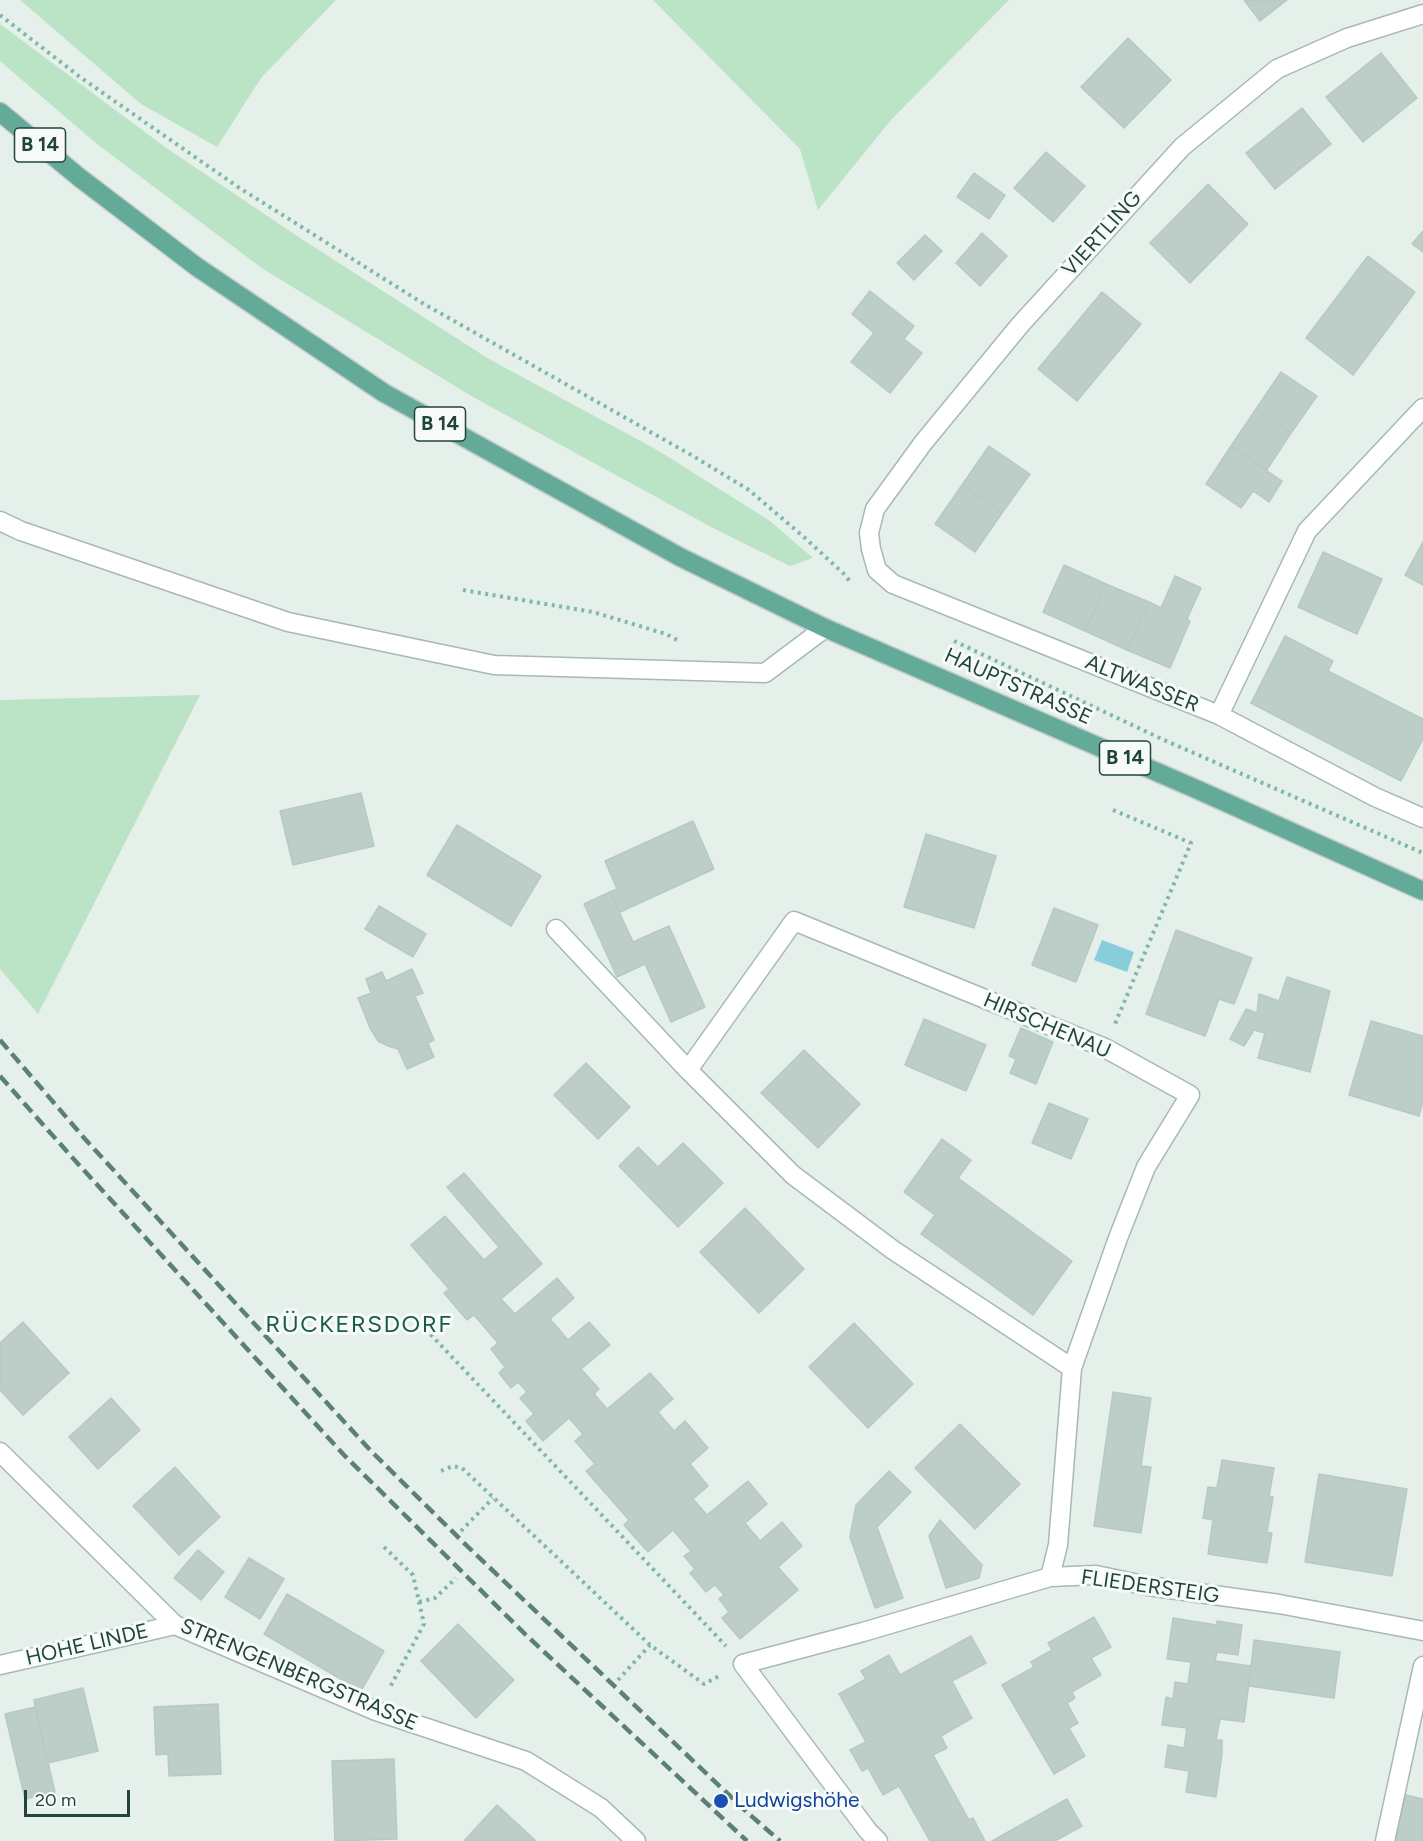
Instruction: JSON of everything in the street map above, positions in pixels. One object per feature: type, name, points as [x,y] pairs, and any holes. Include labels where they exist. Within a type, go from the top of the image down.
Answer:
[{"type":"main road","name":"B 14","points":[[0,112],[197,267],[384,393],[680,557],[825,628]]},
{"type":"main road","name":"HAUPTSTRASSE","points":[[825,628],[1196,789],[1423,891]]},
{"type":"street","name":"VIERTLING","points":[[871,549],[869,533],[875,509],[923,443],[1020,325],[1182,147],[1277,69],[1347,38],[1423,14]]},
{"type":"street","points":[[1219,715],[1307,531],[1423,408]]},
{"type":"street","points":[[0,521],[21,531],[288,622],[494,665],[765,673],[825,628]]},
{"type":"street","name":"ALTWASSER","points":[[871,549],[877,570],[893,584],[1219,715],[1375,797],[1423,818]]},
{"type":"street","name":"HIRSCHENAU","points":[[688,1070],[794,921],[1105,1048],[1190,1095],[1146,1167],[1072,1368],[1058,1545],[1050,1577]]},
{"type":"street","points":[[556,928],[688,1070],[793,1175],[893,1250],[1072,1368]]},
{"type":"street","name":"STRENGENBERGSTRASSE","points":[[0,1452],[175,1625],[376,1711],[526,1761],[601,1808],[636,1841]]},
{"type":"street","name":"FLIEDERSTEIG","points":[[743,1664],[863,1632],[1050,1577],[1096,1575],[1148,1586],[1279,1604],[1423,1631]]},
{"type":"street","name":"HOHE LINDE","points":[[0,1665],[175,1625]]},
{"type":"street","points":[[743,1664],[868,1831],[878,1841]]},
{"type":"street","points":[[1384,1841],[1423,1666]]},
{"type":"path","points":[[0,15],[80,78],[238,188],[424,304],[749,490],[844,574],[856,590]]},
{"type":"path","points":[[464,590],[593,612],[666,634],[685,645]]},
{"type":"path","points":[[948,638],[1164,740],[1423,853]]},
{"type":"path","points":[[1105,1048],[1191,843],[1113,810]]},
{"type":"path","points":[[415,1318],[743,1664]]},
{"type":"path","points":[[441,1471],[453,1466],[462,1468],[650,1645],[704,1684]]},
{"type":"path","points":[[461,1531],[492,1498]]},
{"type":"path","points":[[376,1711],[424,1624],[413,1575],[384,1547]]},
{"type":"path","points":[[419,1602],[435,1598],[456,1578]]},
{"type":"path","points":[[618,1680],[650,1645]]},
{"type":"green space","points":[[20,0],[336,0],[261,78],[217,147],[141,104]]},
{"type":"green space","points":[[653,0],[1009,0],[891,120],[818,210],[800,149]]},
{"type":"green space","points":[[0,24],[165,147],[300,238],[489,359],[659,451],[770,521],[813,558],[790,566],[713,528],[473,397],[263,269],[97,144],[0,61]]},
{"type":"green space","points":[[200,695],[38,1014],[0,969],[0,700]]},
{"type":"water","points":[[1102,940],[1134,952],[1127,972],[1094,960]]},
{"type":"building","points":[[1244,0],[1287,0],[1260,21]]},
{"type":"building","points":[[1128,38],[1171,80],[1124,128],[1081,87]]},
{"type":"building","points":[[1381,53],[1417,98],[1363,142],[1326,97]]},
{"type":"building","points":[[1302,108],[1331,144],[1275,189],[1246,153]]},
{"type":"building","points":[[1046,152],[1085,186],[1053,222],[1014,188]]},
{"type":"building","points":[[974,173],[1005,195],[989,219],[957,197]]},
{"type":"building","points":[[1208,184],[1248,224],[1190,283],[1150,243]]},
{"type":"building","points":[[1423,231],[1423,252],[1412,244]]},
{"type":"building","points":[[982,233],[1007,256],[980,286],[956,263]]},
{"type":"building","points":[[925,235],[942,251],[914,280],[897,263]]},
{"type":"building","points":[[1368,256],[1415,292],[1353,375],[1306,338]]},
{"type":"building","points":[[870,291],[914,326],[904,339],[922,353],[890,393],[851,362],[874,333],[852,314]]},
{"type":"building","points":[[1102,292],[1141,324],[1077,401],[1038,369]]},
{"type":"building","points":[[1281,372],[1317,396],[1291,433],[1256,409]]},
{"type":"building","points":[[1256,409],[1291,433],[1266,471],[1231,446]]},
{"type":"building","points":[[989,446],[1030,474],[1002,513],[962,485]]},
{"type":"building","points":[[1231,446],[1282,481],[1269,502],[1253,491],[1241,508],[1206,484]]},
{"type":"building","points":[[962,485],[1002,513],[975,552],[935,524]]},
{"type":"building","points":[[1423,542],[1423,585],[1405,575]]},
{"type":"building","points":[[1323,552],[1382,579],[1357,634],[1298,607]]},
{"type":"building","points":[[1064,565],[1106,584],[1085,631],[1043,612]]},
{"type":"building","points":[[1175,576],[1201,588],[1187,619],[1190,621],[1170,668],[1127,650],[1149,602],[1161,608]]},
{"type":"building","points":[[1106,584],[1149,602],[1127,650],[1085,631]]},
{"type":"building","points":[[1285,636],[1333,661],[1328,671],[1423,719],[1423,739],[1401,781],[1251,703]]},
{"type":"building","points":[[361,793],[374,846],[293,865],[280,811]]},
{"type":"building","points":[[693,821],[714,869],[620,912],[610,892],[617,889],[605,861]]},
{"type":"building","points":[[457,825],[541,876],[511,926],[427,875]]},
{"type":"building","points":[[926,834],[996,856],[974,928],[904,907]]},
{"type":"building","points":[[610,892],[633,942],[669,926],[705,1007],[671,1022],[645,964],[617,977],[584,904]]},
{"type":"building","points":[[379,906],[426,934],[413,957],[365,929]]},
{"type":"building","points":[[1054,908],[1098,925],[1076,982],[1032,965]]},
{"type":"building","points":[[1176,930],[1252,958],[1234,1004],[1219,999],[1205,1036],[1146,1014]]},
{"type":"building","points":[[412,969],[423,993],[415,996],[434,1040],[428,1043],[434,1057],[407,1069],[398,1049],[378,1041],[358,998],[371,993],[366,979],[382,972],[386,981]]},
{"type":"building","points":[[1287,977],[1330,991],[1310,1072],[1258,1058],[1265,1033],[1254,1030],[1244,1046],[1230,1039],[1246,1009],[1257,1013],[1259,994],[1279,1001]]},
{"type":"building","points":[[924,1019],[986,1045],[966,1091],[905,1065]]},
{"type":"building","points":[[1371,1021],[1423,1036],[1423,1101],[1419,1116],[1349,1095]]},
{"type":"building","points":[[1021,1028],[1053,1042],[1036,1084],[1010,1073],[1016,1059],[1009,1056]]},
{"type":"building","points":[[804,1050],[860,1104],[818,1148],[761,1093]]},
{"type":"building","points":[[586,1063],[630,1107],[598,1139],[554,1095]]},
{"type":"building","points":[[1049,1103],[1088,1119],[1071,1159],[1032,1143]]},
{"type":"building","points":[[942,1139],[971,1160],[958,1178],[1072,1261],[1033,1315],[921,1234],[935,1215],[904,1192]]},
{"type":"building","points":[[683,1143],[723,1183],[678,1227],[619,1166],[638,1147],[658,1167]]},
{"type":"building","points":[[464,1173],[542,1264],[501,1299],[515,1314],[557,1278],[574,1298],[550,1319],[568,1340],[589,1322],[610,1345],[581,1369],[599,1389],[594,1394],[607,1409],[650,1373],[673,1399],[658,1412],[674,1431],[685,1421],[708,1448],[690,1464],[708,1486],[693,1499],[707,1515],[748,1481],[767,1504],[745,1523],[760,1541],[782,1522],[802,1546],[778,1567],[798,1590],[740,1639],[722,1618],[729,1612],[719,1599],[724,1595],[715,1585],[706,1592],[690,1573],[695,1569],[684,1556],[691,1551],[673,1530],[648,1552],[624,1525],[629,1520],[586,1471],[595,1464],[575,1441],[583,1434],[569,1418],[543,1441],[526,1421],[534,1414],[520,1398],[527,1392],[518,1382],[511,1388],[499,1373],[505,1367],[491,1349],[498,1343],[474,1315],[467,1320],[444,1293],[449,1289],[411,1245],[445,1216],[484,1260],[499,1247],[447,1187]]},
{"type":"building","points":[[745,1208],[804,1269],[759,1313],[700,1252]]},
{"type":"building","points":[[23,1322],[69,1373],[23,1415],[0,1390],[0,1343]]},
{"type":"building","points":[[854,1323],[913,1384],[868,1428],[809,1367]]},
{"type":"building","points":[[1113,1392],[1151,1398],[1141,1466],[1151,1467],[1141,1533],[1094,1526]]},
{"type":"building","points":[[111,1398],[140,1430],[98,1469],[69,1437]]},
{"type":"building","points":[[960,1424],[1020,1484],[975,1529],[915,1468]]},
{"type":"building","points":[[1222,1460],[1274,1468],[1269,1496],[1273,1497],[1267,1532],[1272,1533],[1267,1563],[1208,1554],[1213,1520],[1203,1518],[1208,1487],[1217,1488]]},
{"type":"building","points":[[175,1467],[220,1517],[179,1555],[133,1506]]},
{"type":"building","points":[[889,1471],[911,1492],[877,1527],[903,1598],[875,1608],[850,1537],[856,1505]]},
{"type":"building","points":[[1319,1474],[1407,1489],[1392,1576],[1305,1562]]},
{"type":"building","points":[[940,1520],[982,1565],[979,1578],[946,1588],[929,1536]]},
{"type":"building","points":[[198,1550],[224,1572],[201,1600],[174,1578]]},
{"type":"building","points":[[249,1558],[284,1579],[260,1619],[225,1597]]},
{"type":"building","points":[[287,1594],[384,1651],[361,1691],[264,1634]]},
{"type":"building","points":[[1094,1617],[1111,1647],[1091,1658],[1101,1675],[1072,1692],[1075,1698],[1067,1703],[1078,1723],[1069,1728],[1085,1756],[1054,1774],[1002,1685],[1034,1667],[1031,1662],[1052,1650],[1048,1643]]},
{"type":"building","points":[[1173,1618],[1217,1625],[1217,1621],[1242,1625],[1238,1655],[1217,1652],[1215,1661],[1251,1666],[1244,1722],[1220,1719],[1216,1740],[1222,1740],[1222,1754],[1216,1797],[1186,1792],[1189,1771],[1165,1767],[1168,1745],[1184,1748],[1187,1728],[1162,1725],[1166,1697],[1173,1699],[1175,1682],[1188,1684],[1191,1662],[1167,1659]]},
{"type":"building","points":[[458,1624],[514,1680],[476,1718],[421,1661]]},
{"type":"building","points":[[971,1636],[986,1663],[952,1681],[972,1718],[941,1736],[947,1748],[933,1755],[969,1820],[973,1818],[985,1841],[930,1841],[899,1786],[883,1795],[868,1768],[862,1771],[850,1750],[866,1742],[839,1694],[866,1679],[861,1671],[889,1655],[900,1675]]},
{"type":"building","points":[[1254,1640],[1340,1652],[1334,1698],[1249,1686]]},
{"type":"building","points":[[83,1688],[98,1751],[48,1763],[34,1700]]},
{"type":"building","points":[[218,1704],[221,1774],[169,1776],[168,1754],[156,1755],[154,1707]]},
{"type":"building","points":[[35,1707],[55,1792],[25,1799],[5,1714]]},
{"type":"building","points":[[394,1759],[397,1839],[335,1841],[332,1761]]},
{"type":"building","points":[[1402,1794],[1423,1799],[1423,1841],[1395,1841]]},
{"type":"building","points":[[1067,1799],[1082,1826],[1055,1841],[992,1841]]},
{"type":"building","points":[[497,1805],[536,1841],[464,1841]]},
{"type":"railway","points":[[0,1040],[85,1139],[371,1451],[467,1546],[780,1841]]},
{"type":"railway","points":[[0,1076],[344,1455],[526,1635],[747,1841]]},
{"type":"place","name":"Ludwigshöhe","points":[[721,1801]]},
{"type":"district","name":"RÜCKERSDORF","points":[[359,1325]]}]
